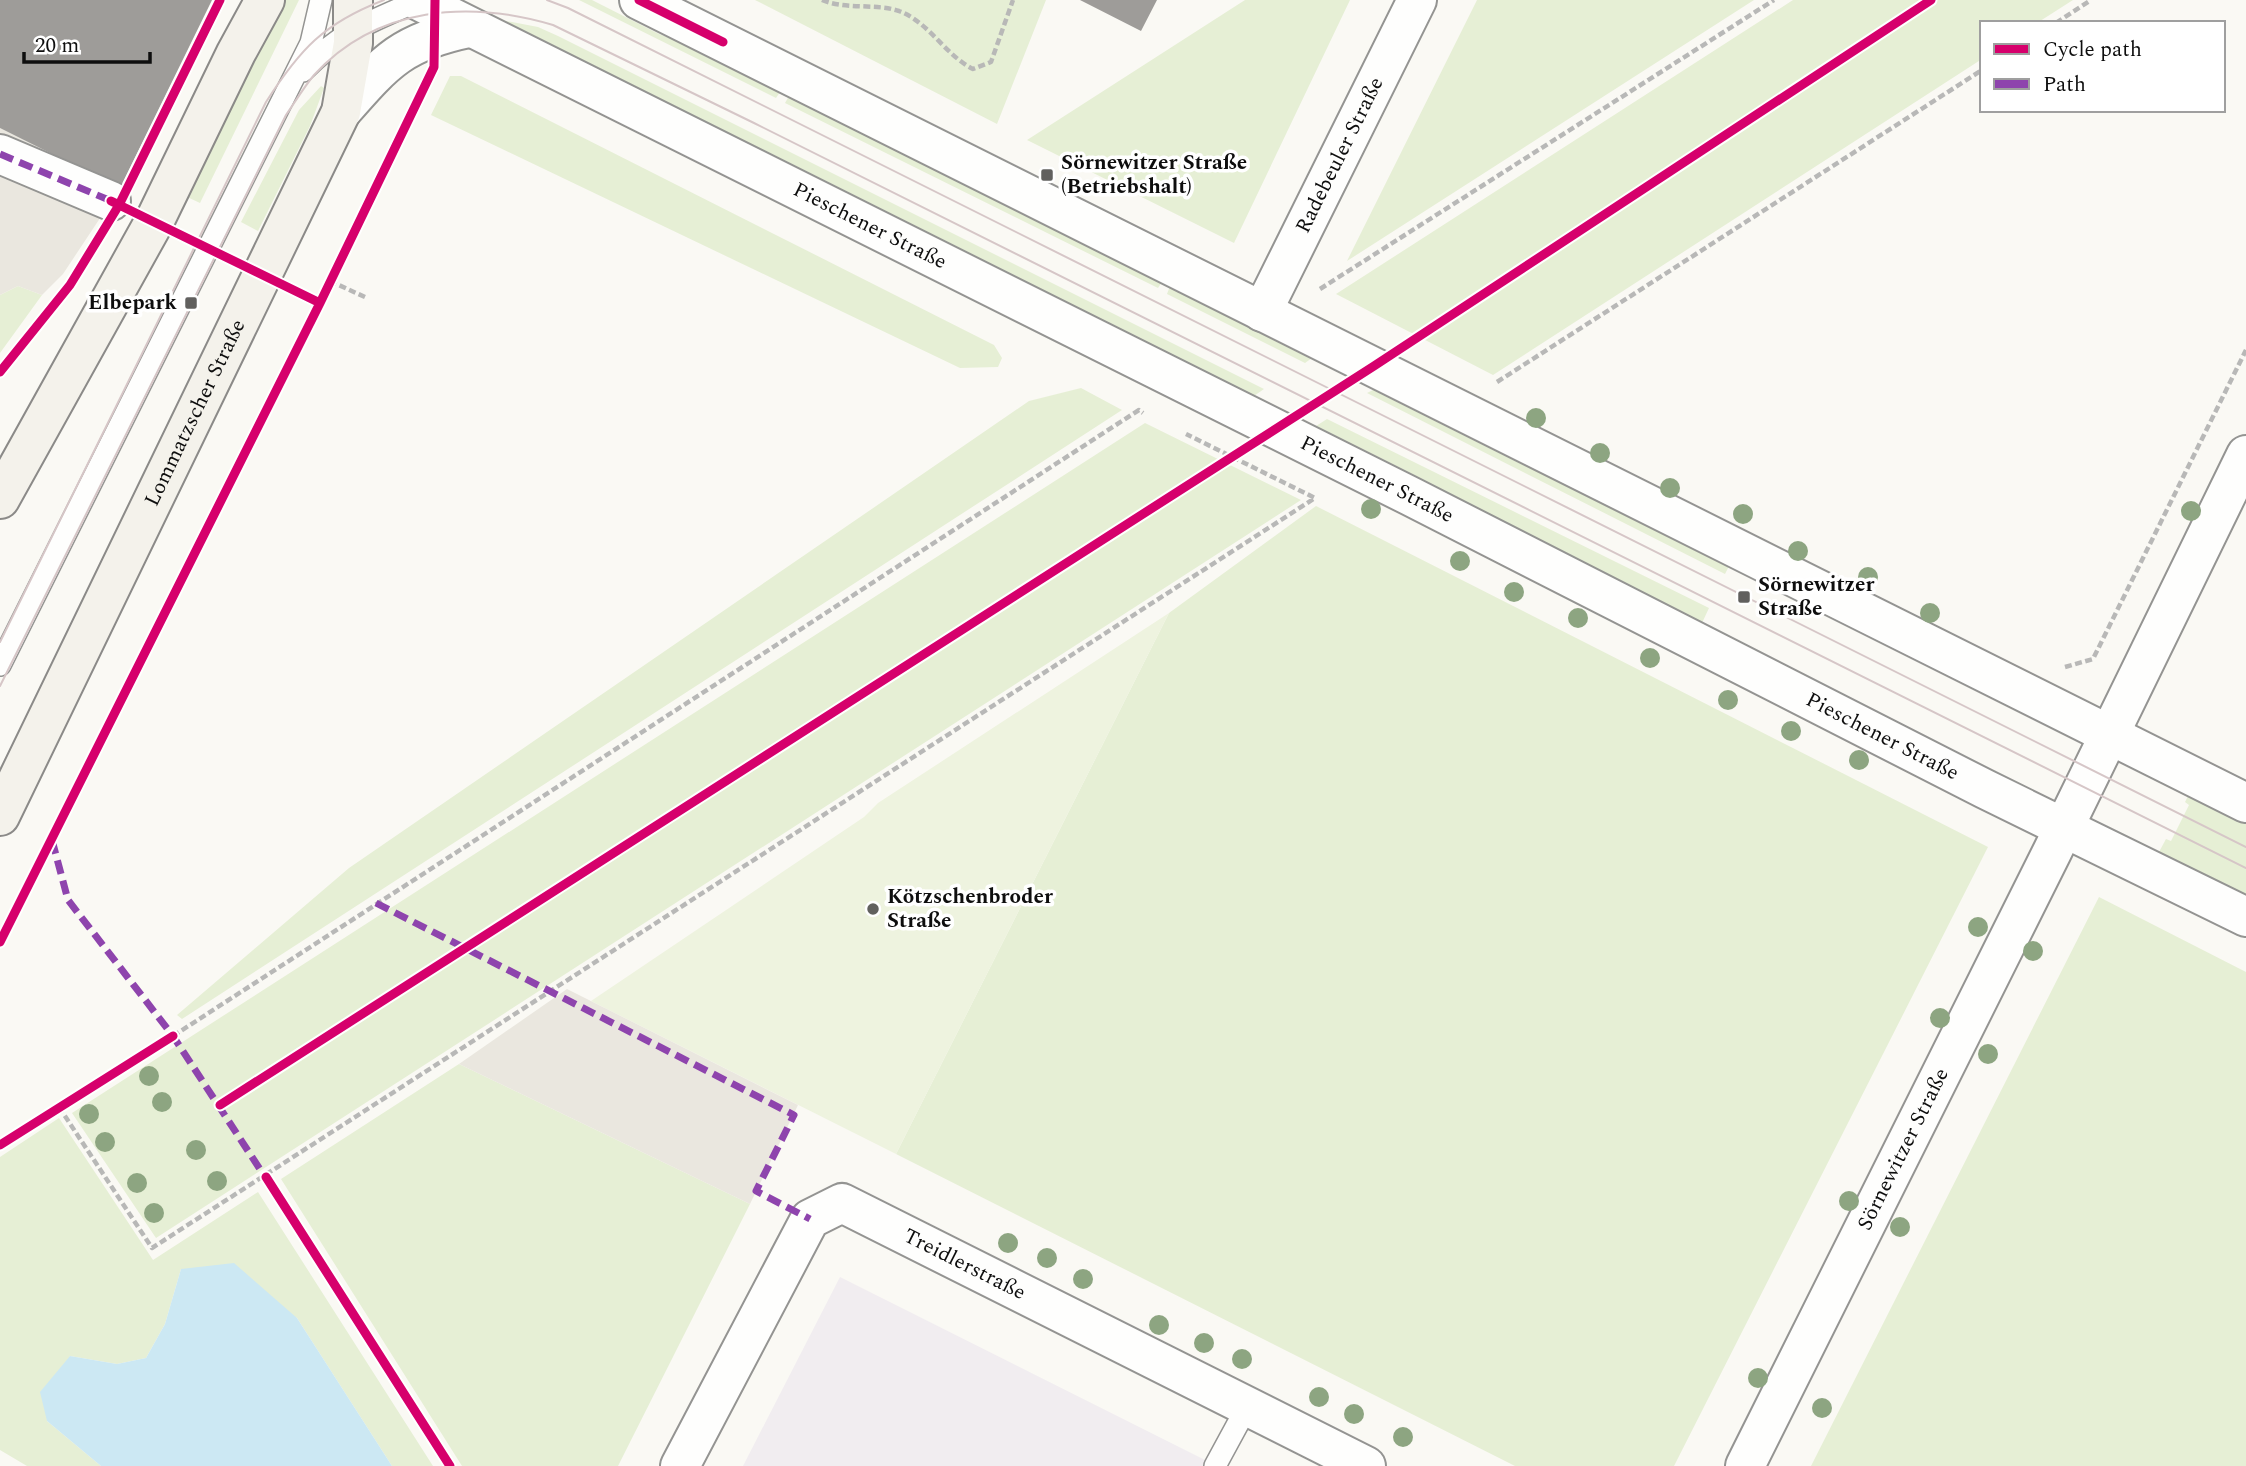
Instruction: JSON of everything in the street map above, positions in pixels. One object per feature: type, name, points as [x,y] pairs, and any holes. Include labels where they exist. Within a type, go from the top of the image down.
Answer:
[{"type":"main road","points":[[0,499],[154,222],[236,53],[265,0]]},
{"type":"main road","name":"Lommatzscher Straße","points":[[0,816],[341,112],[353,14]]},
{"type":"street","points":[[639,0],[2246,803]]},
{"type":"street","name":"Radebeuler Straße","points":[[1262,312],[1417,0]]},
{"type":"street","name":"Pieschener Straße","points":[[418,1],[469,28],[568,73],[1312,446],[2064,828],[2246,917]]},
{"type":"street","points":[[341,112],[379,69],[404,48],[435,35],[469,28]]},
{"type":"street","points":[[0,154],[111,201]]},
{"type":"street","name":"Sörnewitzer Straße","points":[[1745,1466],[2064,828],[2246,455]]},
{"type":"street","name":"Treidlerstraße","points":[[680,1466],[810,1219],[842,1203],[1366,1466]]},
{"type":"lane","points":[[0,665],[311,43],[321,0]]},
{"type":"lane","points":[[287,87],[328,46],[353,14],[418,1]]},
{"type":"lane","points":[[1215,1466],[1247,1407]]},
{"type":"path","points":[[822,0],[898,11],[918,21],[957,61],[973,69],[991,62],[1013,0]]},
{"type":"path","points":[[1330,297],[1318,290],[1774,0]]},
{"type":"path","points":[[2059,21],[2091,0]]},
{"type":"path","points":[[1485,376],[1497,382],[1980,71]]},
{"type":"path","points":[[325,292],[336,268]]},
{"type":"path","points":[[330,281],[367,298]]},
{"type":"path","points":[[2034,698],[2053,670],[2092,659],[2246,350]]},
{"type":"path","points":[[173,1037],[1139,410],[1150,416]]},
{"type":"path","points":[[60,1107],[152,1248],[1315,498],[1185,433]]},
{"type":"shaded area","points":[[0,128],[120,188],[63,274],[42,295],[18,286],[0,295]]},
{"type":"shaded area","points":[[567,989],[798,1105],[750,1204],[459,1064]]},
{"type":"shaded area","points":[[840,1277],[1217,1466],[743,1466]]},
{"type":"green space","points":[[281,0],[299,0],[200,203],[185,196]]},
{"type":"green space","points":[[579,0],[592,0],[659,34],[717,56],[1319,353],[1305,363],[1167,294],[1170,286],[1162,282],[1158,288],[785,103],[789,96],[780,92],[776,98]]},
{"type":"green space","points":[[755,0],[1046,0],[997,124]]},
{"type":"green space","points":[[1245,0],[1350,0],[1234,243],[1027,140]]},
{"type":"green space","points":[[1477,0],[1754,0],[1347,261]]},
{"type":"green space","points":[[1793,0],[2073,0],[2040,21],[1980,21],[1980,60],[1493,375],[1336,294]]},
{"type":"green space","points":[[491,18],[538,27],[558,36],[1264,389],[1251,398]]},
{"type":"green space","points":[[450,76],[461,76],[994,345],[1002,358],[998,367],[960,368],[431,115]]},
{"type":"green space","points":[[321,86],[324,88],[310,126],[258,231],[241,222],[299,110]]},
{"type":"green space","points":[[18,286],[42,295],[0,353],[0,295]]},
{"type":"green space","points":[[1383,385],[1732,560],[1725,574],[1367,393]]},
{"type":"green space","points":[[1081,388],[1122,410],[182,1019],[177,1015],[349,868],[1029,401]]},
{"type":"green space","points":[[1327,419],[1709,608],[1702,623],[1313,428]]},
{"type":"green space","points":[[1145,423],[1301,500],[156,1238],[72,1113]]},
{"type":"green space","points":[[1316,506],[1988,847],[1674,1466],[1515,1466],[896,1154],[1169,613]]},
{"type":"green space","name":"Kötzschenbroder Straße","points":[[1169,613],[896,1154],[591,1001],[864,817],[878,803]]},
{"type":"green space","points":[[2191,790],[2246,817],[2246,895],[2159,852],[2166,839],[2171,841],[2189,805],[2185,802]]},
{"type":"green space","points":[[2099,897],[2246,972],[2246,1466],[1811,1466]]},
{"type":"green space","points":[[459,1064],[750,1204],[618,1466],[462,1466],[281,1179]]},
{"type":"green space","points":[[59,1118],[153,1260],[258,1192],[433,1466],[392,1466],[297,1318],[181,1269],[165,1324],[146,1358],[117,1364],[70,1356],[47,1421],[101,1466],[27,1466],[0,1450],[0,1157]]},
{"type":"water","points":[[234,1263],[297,1318],[392,1466],[101,1466],[47,1421],[40,1392],[70,1356],[117,1364],[146,1358],[165,1324],[181,1269]]},
{"type":"building","points":[[0,0],[212,0],[120,188],[0,128]]},
{"type":"building","points":[[1080,0],[1157,0],[1141,31]]},
{"type":"tram line","points":[[0,642],[266,102],[290,67],[315,40],[345,18],[384,0]]},
{"type":"tram line","points":[[547,0],[568,8],[2246,847]]},
{"type":"tram line","points":[[0,686],[286,115],[307,84],[339,52],[366,35],[395,22],[457,12],[489,13],[553,25],[2246,868]]},
{"type":"marked path","points":[[0,154],[116,203]]},
{"type":"marked path","points":[[52,840],[68,900],[173,1036],[269,1183]]},
{"type":"marked path","points":[[376,903],[794,1115],[756,1191],[810,1219]]},
{"type":"cycle path","points":[[0,372],[70,285],[119,205],[220,0]]},
{"type":"cycle path","points":[[0,942],[320,303],[434,67],[435,0]]},
{"type":"cycle path","points":[[639,0],[723,42]]},
{"type":"cycle path","points":[[220,1105],[1374,366],[1931,0]]},
{"type":"cycle path","points":[[111,201],[320,303]]},
{"type":"cycle path","points":[[0,1145],[173,1036]]},
{"type":"cycle path","points":[[266,1177],[450,1466]]},
{"type":"place","name":"Sörnewitzer Straße (Betriebshalt)","points":[[1047,175]]},
{"type":"place","name":"Elbepark","points":[[191,303]]},
{"type":"place","name":"Sörnewitzer Straße","points":[[1744,597]]},
{"type":"place","name":"Kötzschenbroder Straße","points":[[873,909]]}]
